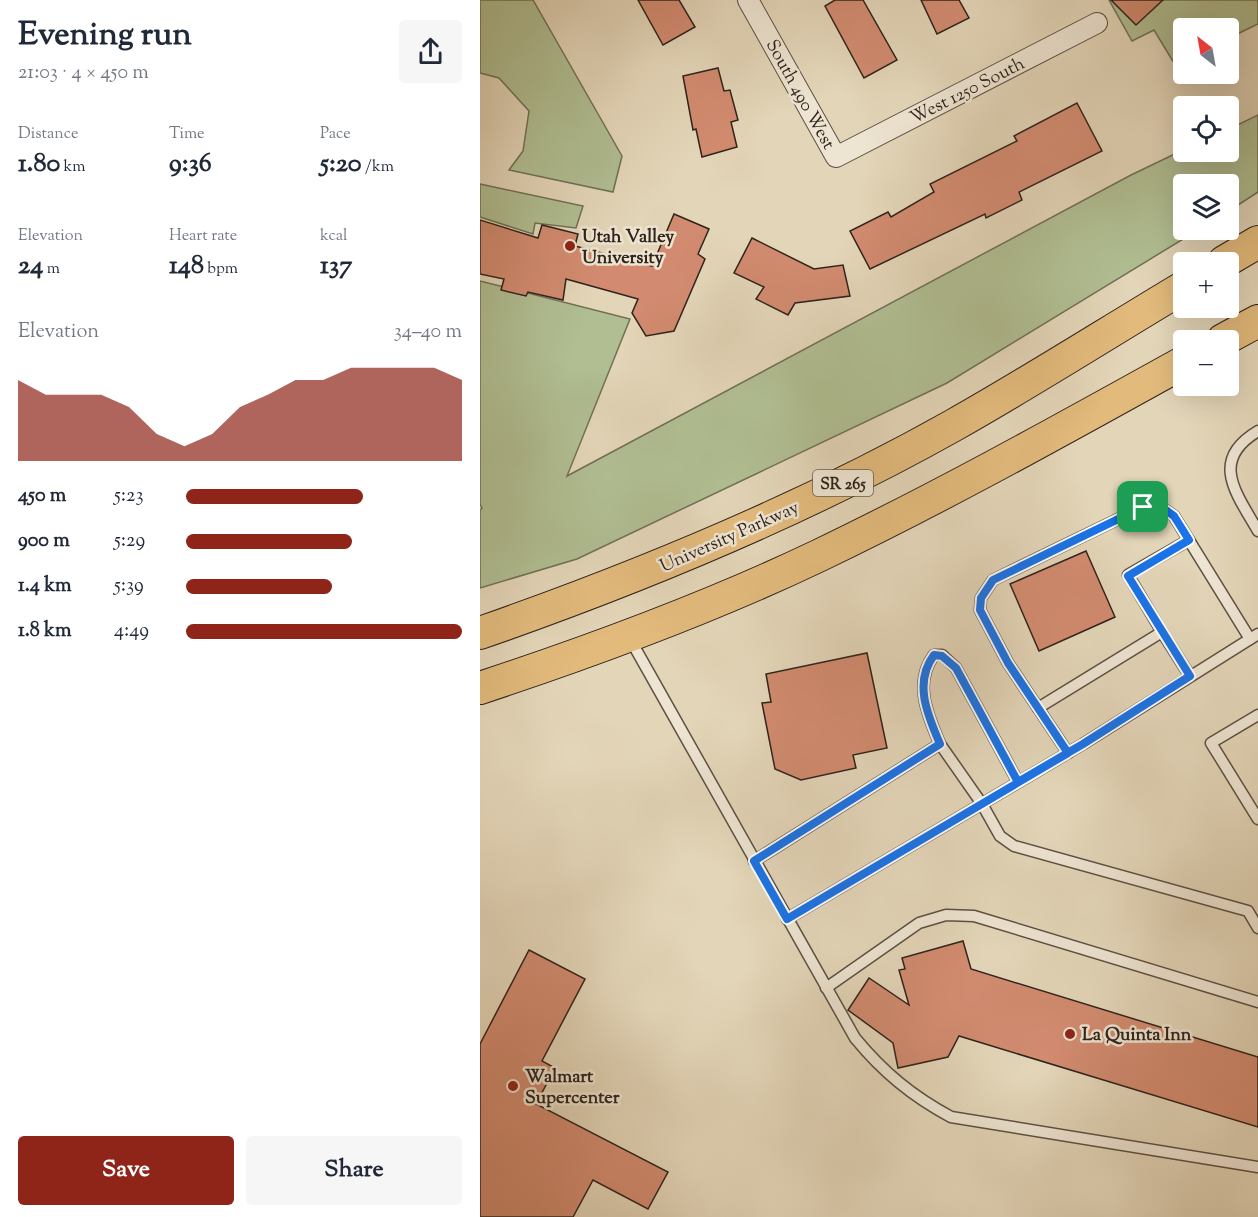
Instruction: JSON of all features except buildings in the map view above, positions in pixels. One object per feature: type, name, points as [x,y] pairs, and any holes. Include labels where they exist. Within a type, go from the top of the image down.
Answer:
[{"type":"main road","points":[[1239,253],[1258,242]]},
{"type":"main road","name":"University Parkway","points":[[480,633],[638,575],[724,540],[817,496],[954,425],[1173,294]]},
{"type":"main road","points":[[1239,331],[1258,321]]},
{"type":"main road","points":[[480,688],[628,636],[817,556],[973,478],[1173,368]]},
{"type":"street","name":"South 490 West","points":[[748,0],[836,157]]},
{"type":"street","name":"West 1250 South","points":[[836,157],[1097,23]]},
{"type":"lane","points":[[1258,431],[1241,441],[1229,465],[1233,488],[1258,531]]},
{"type":"lane","points":[[787,919],[1068,753],[1254,636],[1174,516],[1160,506],[1143,507],[993,580],[981,598],[980,610],[1008,663],[1068,753]]},
{"type":"lane","points":[[1189,540],[1128,576],[1190,676]]},
{"type":"lane","points":[[1038,708],[1162,632]]},
{"type":"lane","points":[[628,636],[855,1038],[879,1068],[918,1099],[951,1117],[1258,1167]]},
{"type":"lane","points":[[1018,782],[956,668],[942,656],[934,655],[924,669],[925,709],[940,744],[982,804],[1000,836],[1014,846],[1248,911],[1258,928]]},
{"type":"lane","points":[[1258,715],[1211,743],[1258,819]]},
{"type":"lane","points":[[754,861],[940,744]]},
{"type":"lane","points":[[826,988],[919,922],[946,915],[974,916],[1258,1002]]},
{"type":"green space","points":[[480,0],[533,0],[622,156],[613,192],[509,170],[523,151],[529,111],[499,78],[480,73]]},
{"type":"green space","points":[[1109,0],[1258,0],[1258,24],[1239,33],[1239,18],[1173,18],[1173,61],[1154,30],[1132,41]]},
{"type":"green space","points":[[1258,115],[1258,192],[1239,204],[1239,174],[1173,174],[1173,240],[1182,240],[947,383],[577,559],[480,588],[480,510],[482,508],[480,504],[480,281],[630,319],[567,476],[1131,175],[1173,155],[1173,162],[1239,162],[1239,124]]},
{"type":"green space","points":[[480,184],[583,206],[576,228],[535,223],[533,234],[480,217]]},
{"type":"place","name":"Utah Valley University","points":[[570,246]]},
{"type":"place","name":"La Quinta Inn","points":[[1070,1034]]},
{"type":"place","name":"Walmart Supercenter","points":[[513,1086]]},
{"type":"route","points":[[1143,507],[993,580],[981,598],[980,610],[1008,663],[1068,753],[787,919],[754,861],[861,796],[940,744],[925,709],[924,669],[934,655],[942,656],[956,668],[1018,782],[1068,753],[1083,744],[1190,676],[1128,576],[1189,540],[1174,516],[1160,506],[1143,507]]}]
